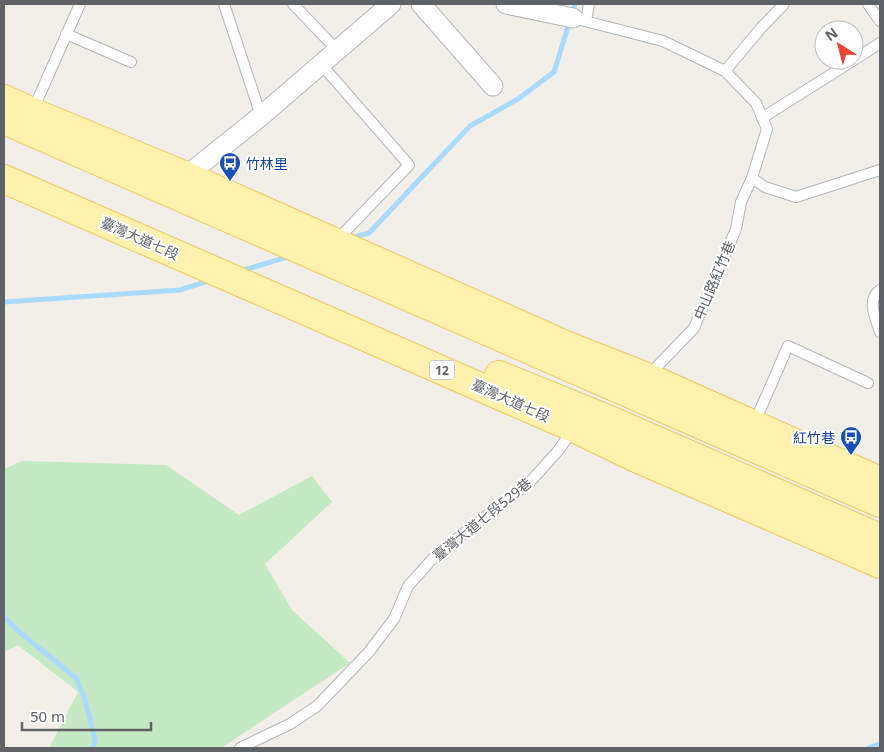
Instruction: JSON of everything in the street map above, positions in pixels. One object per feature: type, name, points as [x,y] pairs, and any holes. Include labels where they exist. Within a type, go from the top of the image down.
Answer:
[{"type":"main road","name":"臺灣大道七段","points":[[4,98],[32,112],[186,176],[568,346],[617,410],[636,458],[880,564]]},
{"type":"main road","name":"臺灣大道七段","points":[[32,112],[74,137],[259,217],[282,242]]},
{"type":"main road","name":"臺灣大道七段","points":[[4,120],[282,242],[617,410],[880,538]]},
{"type":"main road","name":"臺灣大道七段","points":[[4,161],[485,369],[617,410],[753,425],[880,481]]},
{"type":"main road","name":"臺灣大道七段","points":[[4,178],[617,410],[880,503]]},
{"type":"street","points":[[186,176],[261,116],[391,4]]},
{"type":"street","points":[[420,4],[493,86]]},
{"type":"street","points":[[506,4],[580,20]]},
{"type":"lane","points":[[32,112],[80,4]]},
{"type":"lane","points":[[224,4],[261,116]]},
{"type":"lane","points":[[293,4],[337,50]]},
{"type":"lane","points":[[580,20],[589,4]]},
{"type":"lane","points":[[725,72],[761,28],[784,4]]},
{"type":"lane","points":[[868,4],[880,21]]},
{"type":"lane","name":"中山路紅竹巷","points":[[580,20],[663,41],[725,72],[756,103],[767,129],[752,178],[741,202],[736,229],[694,328],[617,410]]},
{"type":"lane","points":[[66,34],[131,62]]},
{"type":"lane","points":[[864,53],[880,43]]},
{"type":"lane","points":[[321,64],[409,165],[336,242]]},
{"type":"lane","points":[[762,118],[838,70]]},
{"type":"lane","points":[[752,178],[764,187],[796,197],[880,170]]},
{"type":"lane","points":[[880,290],[876,292],[872,306],[880,332]]},
{"type":"lane","points":[[753,425],[788,346],[868,383]]},
{"type":"lane","name":"臺灣大道七段529巷","points":[[240,748],[290,724],[317,706],[368,653],[394,619],[408,586],[436,555],[530,482],[557,452],[617,410]]},
{"type":"green space","points":[[22,461],[166,465],[239,515],[312,476],[332,502],[265,564],[292,610],[350,663],[221,748],[49,748],[78,692],[18,645],[4,652],[4,469]]},
{"type":"waterway","points":[[351,238],[369,233],[470,126],[518,99],[554,72],[575,4]]},
{"type":"waterway","points":[[241,271],[290,256]]},
{"type":"waterway","points":[[4,302],[180,290],[211,280]]},
{"type":"waterway","points":[[4,617],[17,630],[76,678],[85,699],[95,740],[93,748]]},
{"type":"waterway","points":[[868,748],[880,744]]},
{"type":"place","name":"竹林里","points":[[230,182]]},
{"type":"place","name":"紅竹巷","points":[[851,456]]}]
